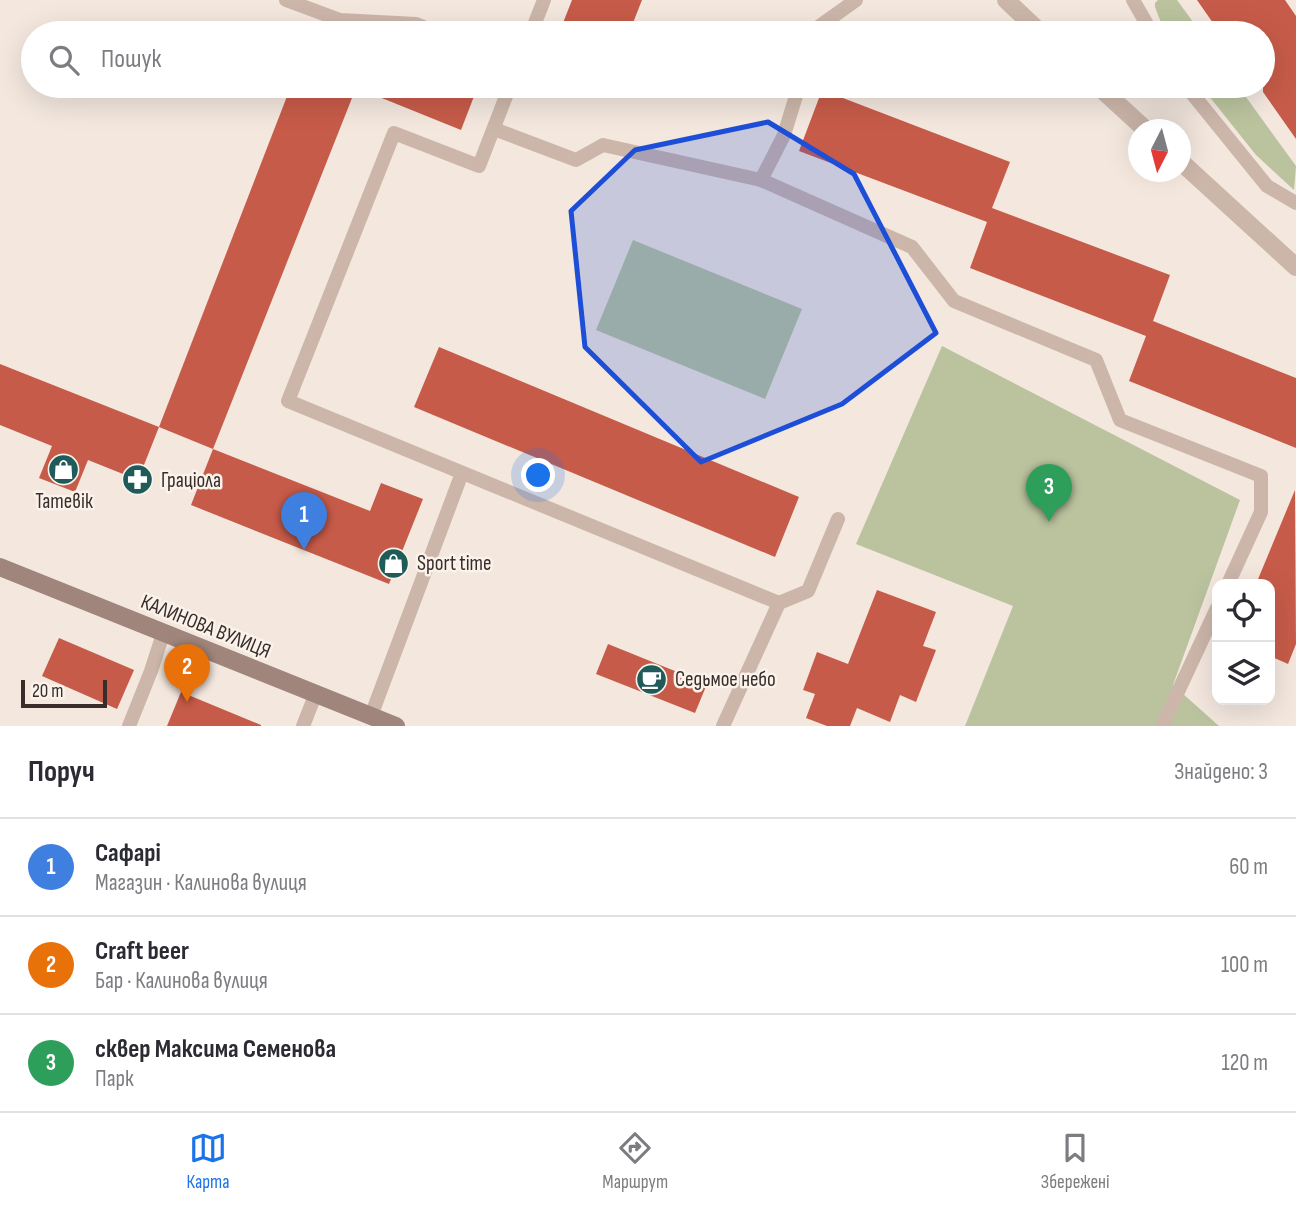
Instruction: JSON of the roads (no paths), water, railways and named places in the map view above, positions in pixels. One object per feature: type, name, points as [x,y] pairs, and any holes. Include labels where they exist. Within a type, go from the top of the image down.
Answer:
[{"type":"main road","name":"КАЛИНОВА ВУЛИЦЯ","points":[[0,567],[396,726]]},
{"type":"street","points":[[1006,0],[1028,21]]},
{"type":"street","points":[[1111,98],[1134,119]]},
{"type":"street","points":[[1191,171],[1296,267]]},
{"type":"lane","points":[[286,0],[340,20],[359,21]]},
{"type":"lane","points":[[536,21],[544,0]]},
{"type":"lane","points":[[827,21],[856,0]]},
{"type":"lane","points":[[1133,0],[1145,21]]},
{"type":"lane","points":[[506,98],[479,166],[394,133],[288,401],[779,603]]},
{"type":"lane","points":[[761,180],[784,135],[795,98]]},
{"type":"lane","points":[[1196,98],[1267,186],[1296,204]]},
{"type":"lane","points":[[494,129],[576,160],[603,145],[761,180],[912,247],[954,301],[1096,360],[1120,419],[1261,476],[1261,512],[1230,579]]},
{"type":"lane","points":[[371,716],[462,473]]},
{"type":"lane","points":[[723,726],[779,603],[808,591],[838,519]]},
{"type":"lane","points":[[1162,726],[1212,619]]},
{"type":"lane","points":[[128,726],[163,634]]},
{"type":"lane","points":[[303,726],[316,693]]},
{"type":"place","name":"Татевік","points":[[64,469]]},
{"type":"place","name":"Граціола","points":[[138,480]]},
{"type":"place","name":"сквер Максима Семенова","points":[[1049,522]]},
{"type":"place","name":"Сафарі","points":[[304,550]]},
{"type":"place","name":"Sport time","points":[[394,563]]},
{"type":"place","name":"Седьмое небо","points":[[652,679]]},
{"type":"place","name":"Craft beer","points":[[187,702]]}]
